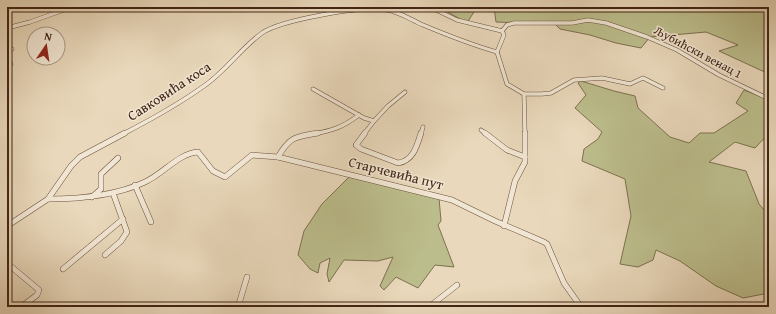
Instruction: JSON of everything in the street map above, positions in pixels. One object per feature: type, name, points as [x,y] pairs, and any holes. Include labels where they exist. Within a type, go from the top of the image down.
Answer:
[{"type":"street","points":[[7,28],[30,22],[72,7]]},
{"type":"street","points":[[430,7],[457,20],[502,31],[504,35],[497,52],[507,84],[524,94],[551,93],[569,81],[585,78],[602,78],[630,84],[643,78],[662,88]]},
{"type":"street","name":"Савковића коса","points":[[7,226],[48,199],[71,166],[80,157],[140,125],[205,86],[262,33],[273,28],[330,14],[382,8],[396,12],[421,24],[478,47],[497,52]]},
{"type":"street","name":"Љубићски венац 1","points":[[502,31],[511,23],[520,22],[572,23],[588,20],[606,23],[647,37],[677,50],[719,76],[769,100]]},
{"type":"street","points":[[7,52],[12,49]]},
{"type":"street","points":[[313,89],[359,115],[374,121]]},
{"type":"street","name":"Старчевића пут","points":[[405,92],[388,106],[374,121],[369,130],[358,140],[356,145],[361,149],[398,164],[402,164],[410,158],[423,127]]},
{"type":"street","points":[[504,226],[516,181],[522,170],[525,157],[524,94]]},
{"type":"street","points":[[278,157],[283,148],[295,137],[330,131],[346,125],[359,115]]},
{"type":"street","points":[[481,130],[507,150],[525,157]]},
{"type":"street","name":"Старчевића пут","points":[[48,199],[91,198],[113,193],[157,176],[185,155],[193,151],[198,152],[207,166],[215,174],[225,177],[252,155],[278,157],[452,200],[504,226],[547,244],[564,282],[581,307]]},
{"type":"street","points":[[91,198],[101,189],[101,174],[103,171],[118,158]]},
{"type":"street","points":[[135,185],[151,222]]},
{"type":"street","points":[[106,255],[126,236],[127,232],[113,193]]},
{"type":"street","points":[[63,269],[123,219]]},
{"type":"street","points":[[8,264],[38,290],[37,295],[21,307]]},
{"type":"street","points":[[238,307],[247,277]]},
{"type":"street","points":[[429,307],[458,285]]},
{"type":"green space","points":[[439,7],[477,7],[467,23]]},
{"type":"green space","points":[[494,7],[769,7],[769,74],[719,51],[738,45],[706,32],[650,37],[641,48],[560,29],[555,24],[496,22]]},
{"type":"green space","points":[[581,81],[635,96],[638,108],[670,137],[689,143],[700,133],[714,133],[748,111],[736,103],[744,90],[769,100],[769,133],[755,148],[735,142],[709,162],[746,171],[759,204],[769,216],[769,293],[743,298],[716,286],[680,261],[656,250],[653,260],[638,267],[620,264],[631,216],[625,179],[582,161],[584,149],[598,139],[602,132],[575,108],[586,95],[578,83]]},
{"type":"green space","points":[[350,176],[439,198],[441,221],[438,225],[454,267],[435,265],[418,288],[396,277],[384,290],[380,286],[393,257],[378,261],[344,260],[329,282],[327,274],[330,258],[320,263],[318,273],[310,269],[298,255],[304,231],[322,204]]}]
